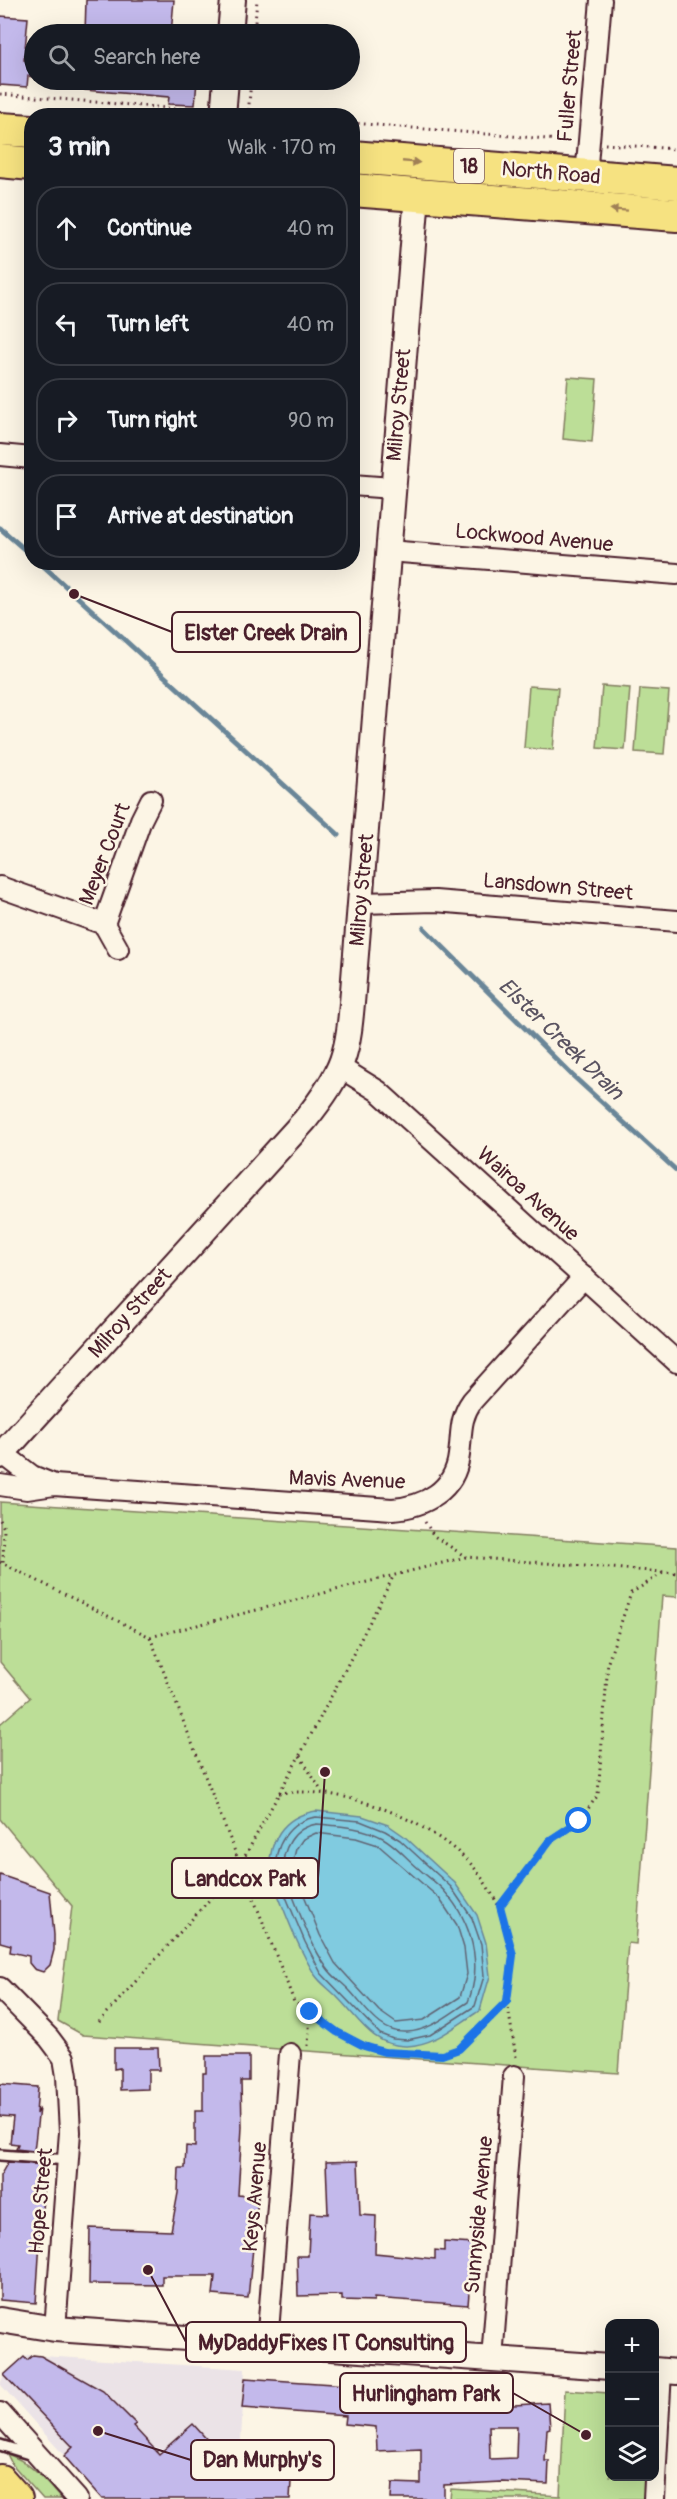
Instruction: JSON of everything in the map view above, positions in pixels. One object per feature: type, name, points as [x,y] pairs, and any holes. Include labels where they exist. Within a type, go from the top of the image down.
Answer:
[{"type":"highway","points":[[0,129],[24,130]]},
{"type":"highway","name":"North Road","points":[[360,158],[677,183]]},
{"type":"highway","points":[[0,161],[24,163]]},
{"type":"highway","name":"North Road","points":[[360,191],[677,215]]},
{"type":"highway","points":[[0,2481],[16,2499]]},
{"type":"street","points":[[231,24],[232,0]]},
{"type":"street","name":"Fuller Street","points":[[586,176],[601,0]]},
{"type":"street","points":[[224,108],[225,90]]},
{"type":"street","name":"Milroy Street","points":[[1,1455],[304,1120],[329,1090],[341,1068],[350,1026],[417,195]]},
{"type":"street","points":[[0,455],[24,457]]},
{"type":"street","points":[[360,486],[392,488]]},
{"type":"street","name":"Lockwood Avenue","points":[[388,550],[677,574]]},
{"type":"street","name":"Meyer Court","points":[[104,924],[141,820],[151,800]]},
{"type":"street","name":"Meyer Court","points":[[0,887],[104,924],[118,949]]},
{"type":"street","name":"Lansdown Street","points":[[361,894],[677,921]]},
{"type":"street","name":"Wairoa Avenue","points":[[341,1068],[378,1091],[677,1362]]},
{"type":"street","name":"Mavis Avenue","points":[[0,1485],[27,1489],[54,1485],[392,1509],[421,1505],[442,1490],[456,1468],[462,1419],[472,1401],[584,1277]]},
{"type":"street","name":"Mavis Avenue","points":[[1,1455],[32,1476],[54,1485]]},
{"type":"street","name":"Hope Street","points":[[0,1988],[49,2038],[64,2058],[68,2076],[70,2112],[68,2160],[55,2329]]},
{"type":"street","name":"Keys Avenue","points":[[267,2344],[299,2054]]},
{"type":"street","name":"Sunnyside Avenue","points":[[492,2359],[515,2070]]},
{"type":"street","points":[[0,2320],[24,2322],[55,2329],[605,2367]]},
{"type":"street","points":[[0,2337],[55,2329]]},
{"type":"street","points":[[654,2499],[664,2371]]},
{"type":"street","points":[[0,2413],[76,2499]]},
{"type":"lane","points":[[0,2155],[68,2160]]},
{"type":"lane","points":[[0,2445],[24,2451],[41,2460]]},
{"type":"path","points":[[255,24],[257,0]]},
{"type":"path","points":[[249,108],[250,90]]},
{"type":"path","points":[[0,94],[156,108]]},
{"type":"path","points":[[360,124],[677,149]]},
{"type":"path","points":[[0,1520],[4,1528],[1,1563],[150,1636],[466,1557],[677,1573]]},
{"type":"path","points":[[425,1522],[434,1536],[466,1557]]},
{"type":"path","points":[[500,1906],[550,1840],[579,1821],[598,1795],[608,1662],[631,1593],[664,1572]]},
{"type":"path","points":[[99,2022],[239,1867],[300,1756],[394,1575]]},
{"type":"path","points":[[150,1636],[294,2002],[337,2032],[364,2046],[400,2054],[442,2055],[459,2049],[507,2001]]},
{"type":"path","points":[[300,1756],[322,1792]]},
{"type":"path","points":[[279,1793],[322,1792],[371,1805],[422,1828],[470,1863],[500,1906],[513,1955],[507,2001],[516,2058],[515,2070]]},
{"type":"path","points":[[299,2054],[310,2012]]},
{"type":"shaded area","points":[[27,2355],[245,2369],[239,2475],[291,2479],[290,2499],[103,2499],[0,2384],[4,2375]]},
{"type":"green space","points":[[568,377],[597,379],[592,442],[563,439]]},
{"type":"green space","points":[[529,686],[558,688],[553,750],[524,748]]},
{"type":"green space","points":[[602,686],[630,688],[625,750],[597,748]]},
{"type":"green space","points":[[640,689],[669,691],[664,754],[635,752]]},
{"type":"green space","points":[[0,1502],[677,1547],[677,1597],[662,1596],[636,1944],[628,1943],[618,2073],[83,2035],[58,2021],[72,1906],[0,1819],[0,1724],[30,1698],[0,1662]]},
{"type":"green space","points":[[565,2390],[605,2393],[605,2481],[645,2481],[644,2499],[450,2499],[451,2489],[560,2496]]},
{"type":"green space","points":[[7,2454],[16,2457],[30,2467],[61,2499],[43,2499],[12,2464]]},
{"type":"water","points":[[316,1811],[362,1816],[388,1825],[404,1836],[455,1883],[477,1915],[486,1943],[490,1976],[480,2010],[435,2039],[417,2045],[395,2045],[376,2037],[317,1978],[302,1951],[270,1875],[271,1852],[280,1832],[294,1818]]},
{"type":"building","points":[[86,0],[174,0],[172,24],[85,24]]},
{"type":"building","points":[[0,16],[28,18],[27,24],[24,24],[24,87],[0,85]]},
{"type":"building","points":[[85,90],[196,90],[195,105],[168,104],[169,97]]},
{"type":"building","points":[[0,1875],[50,1892],[54,1950],[50,1965],[43,1972],[34,1969],[29,1963],[29,1956],[10,1952],[11,1945],[0,1942]]},
{"type":"building","points":[[114,2048],[158,2048],[159,2070],[148,2070],[148,2089],[120,2090],[120,2068],[114,2069]]},
{"type":"building","points":[[206,2056],[249,2056],[249,2081],[241,2081],[242,2127],[238,2195],[258,2197],[248,2298],[213,2295],[215,2276],[162,2276],[162,2285],[89,2284],[90,2228],[171,2231],[178,2193],[179,2168],[185,2168],[186,2146],[195,2147],[195,2111],[203,2111],[203,2073],[206,2073]]},
{"type":"building","points":[[0,2084],[38,2087],[36,2114],[39,2108],[34,2151],[16,2149],[18,2144],[10,2143],[13,2117],[0,2116]]},
{"type":"building","points":[[358,2161],[360,2215],[376,2216],[375,2253],[435,2259],[435,2250],[444,2251],[444,2242],[473,2244],[468,2305],[374,2298],[374,2301],[342,2300],[342,2295],[298,2296],[297,2256],[308,2256],[310,2213],[328,2214],[326,2162]]},
{"type":"building","points":[[8,2162],[45,2165],[36,2303],[0,2300],[0,2176]]},
{"type":"building","points":[[33,2355],[41,2356],[103,2391],[136,2424],[133,2426],[159,2454],[193,2424],[239,2475],[290,2479],[289,2451],[308,2450],[309,2463],[319,2463],[319,2480],[291,2481],[290,2499],[102,2499],[64,2456],[73,2447],[4,2375],[24,2357],[27,2360]]},
{"type":"building","points":[[245,2378],[377,2387],[411,2385],[411,2392],[455,2391],[456,2399],[495,2398],[495,2406],[548,2403],[550,2428],[547,2429],[545,2461],[549,2461],[548,2484],[502,2482],[444,2485],[444,2499],[391,2499],[392,2483],[421,2484],[421,2449],[377,2451],[376,2427],[345,2424],[346,2416],[242,2408]],"holes":[[[489,2426],[517,2426],[516,2458],[490,2459]]]},
{"type":"waterway","name":"Elster Creek Drain","points":[[0,528],[24,549]]},
{"type":"waterway","name":"Elster Creek Drain","points":[[48,570],[339,835]]},
{"type":"waterway","name":"Elster Creek Drain","points":[[424,928],[572,1075],[677,1171]]},
{"type":"place","name":"Elster Creek Drain","points":[[74,594]]},
{"type":"place","name":"Landcox Park","points":[[325,1772]]},
{"type":"place","name":"MyDaddyFixes IT Consulting","points":[[148,2270]]},
{"type":"place","name":"Dan Murphy's","points":[[98,2431]]},
{"type":"place","name":"Hurlingham Park","points":[[586,2435]]},
{"type":"route","points":[[310,2012],[337,2032],[364,2046],[384,2052],[442,2055],[459,2049],[507,2001],[513,1955],[500,1906],[550,1840],[579,1821]]}]
